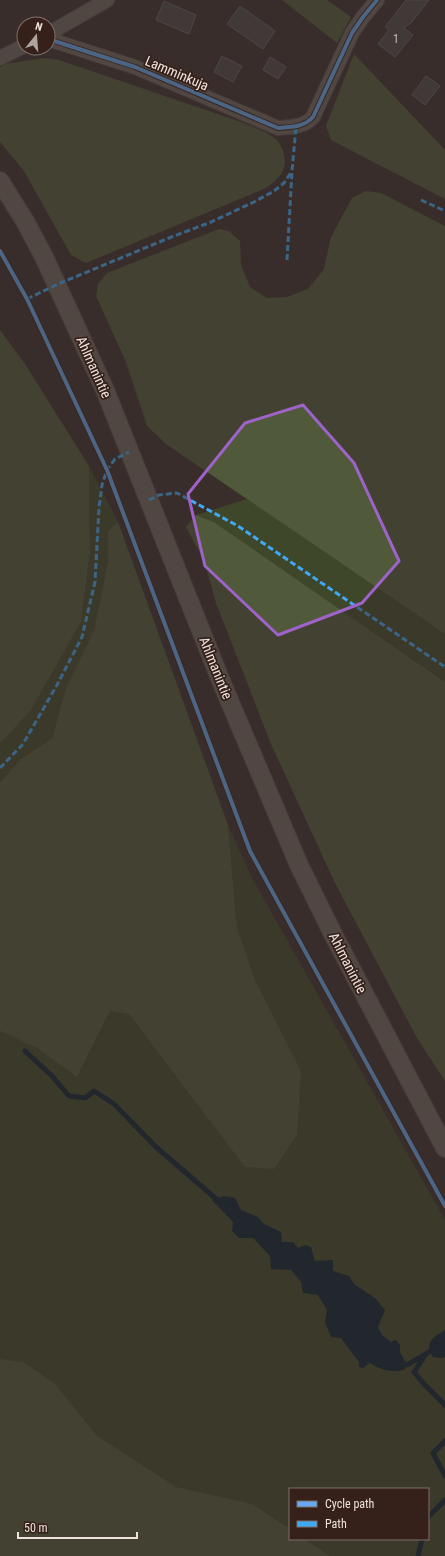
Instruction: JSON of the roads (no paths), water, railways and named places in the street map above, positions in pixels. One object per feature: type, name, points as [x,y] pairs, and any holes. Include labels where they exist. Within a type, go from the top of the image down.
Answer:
[{"type":"street","points":[[56,29],[108,0]]},
{"type":"street","name":"Lamminkuja","points":[[56,42],[135,67],[278,128],[296,127],[307,124],[314,117],[352,33],[377,0]]},
{"type":"street","points":[[0,58],[16,50]]},
{"type":"street","name":"Ahlmanintie","points":[[0,181],[44,257],[105,390],[220,681],[299,865],[334,936],[445,1148]]},
{"type":"water","points":[[224,1196],[235,1198],[241,1210],[258,1217],[264,1224],[281,1232],[282,1242],[293,1242],[298,1248],[305,1245],[311,1247],[315,1261],[333,1260],[333,1271],[349,1276],[354,1284],[375,1298],[385,1310],[378,1327],[382,1335],[391,1342],[396,1340],[400,1345],[400,1352],[407,1365],[404,1370],[387,1370],[370,1363],[363,1368],[359,1367],[359,1362],[341,1338],[331,1337],[325,1322],[327,1310],[318,1295],[303,1293],[301,1282],[291,1270],[271,1269],[270,1256],[253,1238],[239,1238],[232,1231],[233,1222],[212,1200]]},
{"type":"water","points":[[445,1330],[445,1357],[433,1357],[429,1347],[431,1340]]},
{"type":"waterway","points":[[25,1051],[52,1076],[69,1096],[85,1098],[94,1091],[114,1104],[157,1148],[221,1203]]},
{"type":"waterway","points":[[445,1340],[426,1354],[414,1372],[445,1405]]},
{"type":"waterway","points":[[401,1363],[407,1365],[426,1354]]},
{"type":"waterway","points":[[445,1441],[433,1453],[445,1476]]},
{"type":"waterway","points":[[429,1516],[445,1500]]},
{"type":"waterway","points":[[418,1556],[422,1540]]}]
